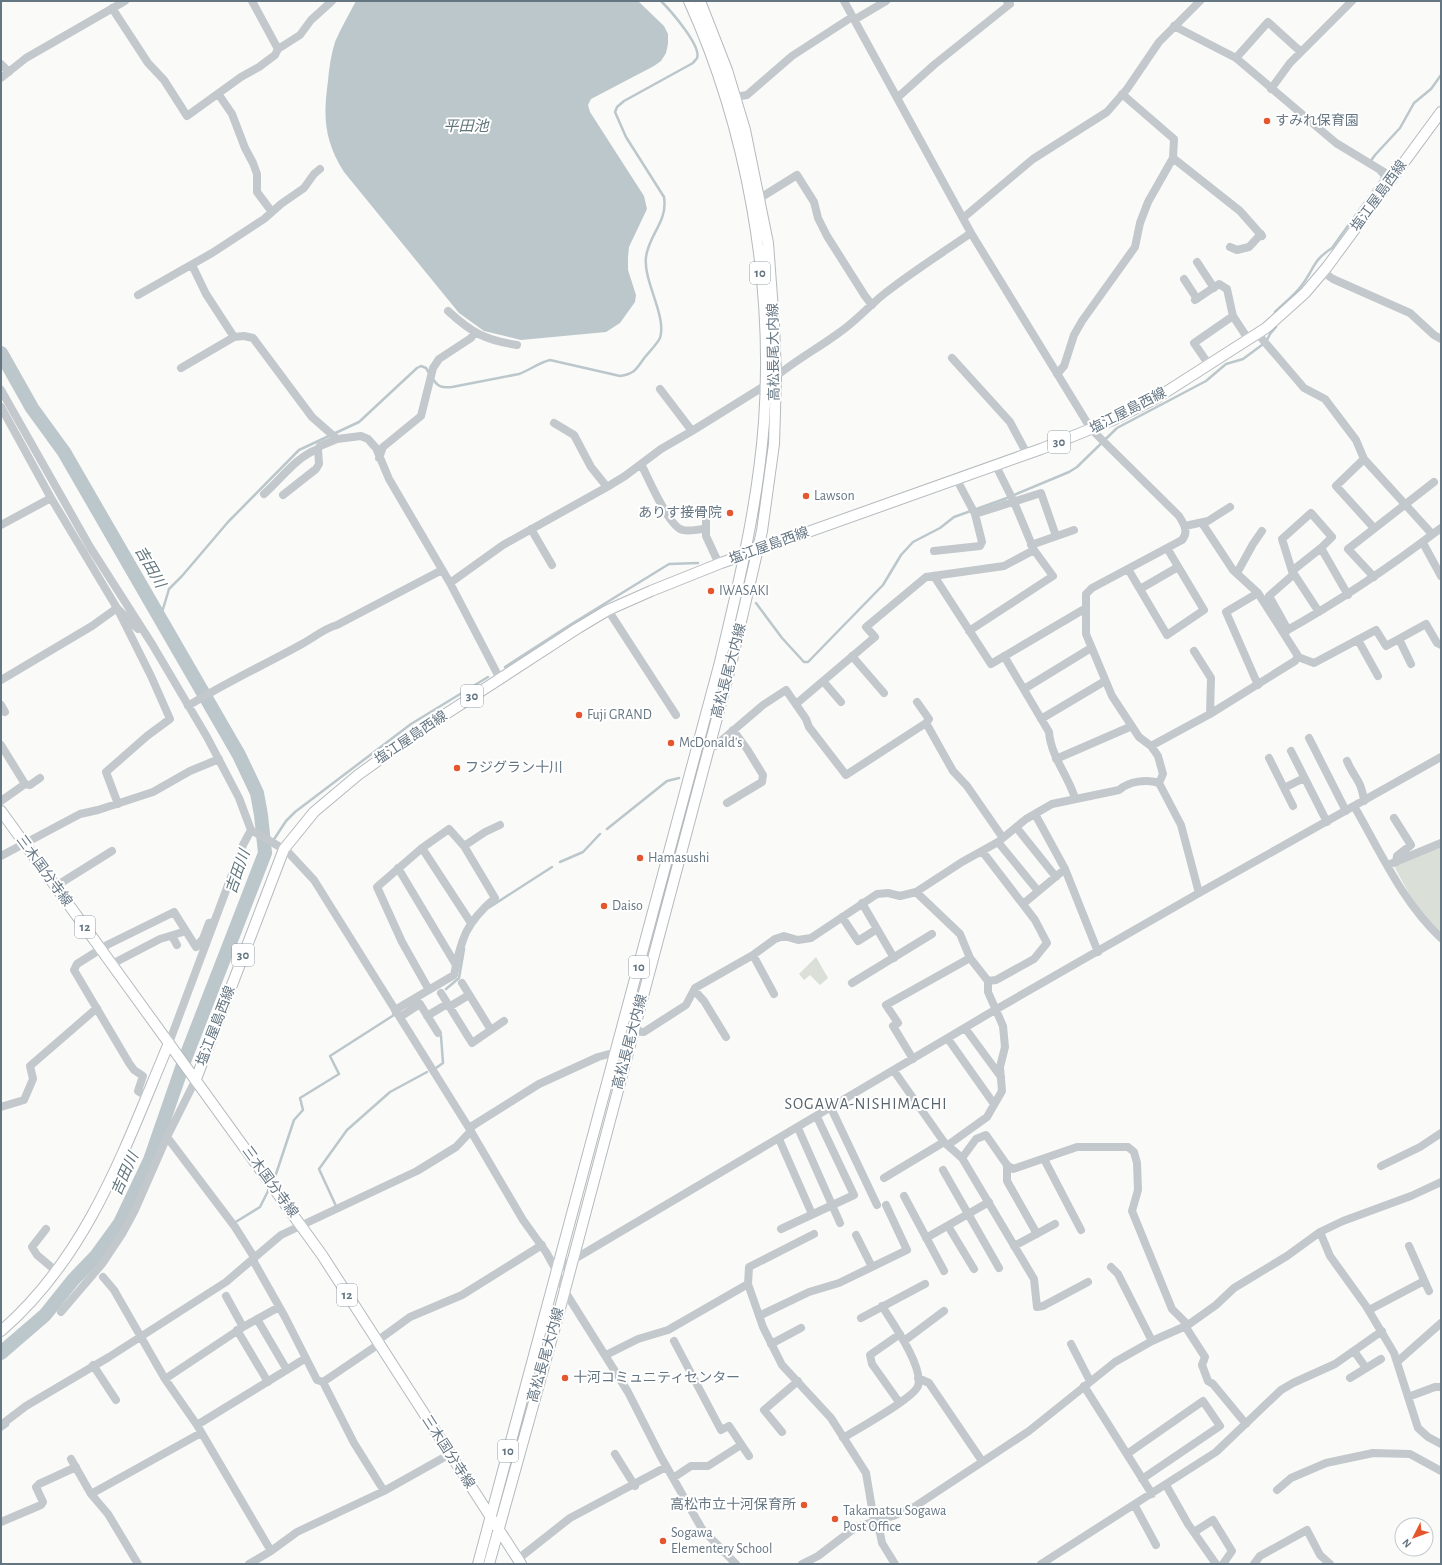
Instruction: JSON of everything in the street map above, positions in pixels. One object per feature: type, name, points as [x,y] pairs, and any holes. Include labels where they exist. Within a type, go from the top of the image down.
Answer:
[{"type":"main road","name":"高松長尾大内線","points":[[489,1564],[572,1262],[627,1031],[720,662],[745,554],[762,446],[766,385],[765,324],[757,244],[736,132],[719,74],[689,1]]},
{"type":"main road","name":"高松長尾大内線","points":[[627,1031],[709,744],[760,549],[774,444],[776,376],[768,243],[760,198],[735,97],[727,70],[700,1]]},
{"type":"main road","name":"塩江屋島西線","points":[[196,1078],[281,848],[314,812],[358,775],[416,734],[608,610],[650,590],[745,554],[996,466],[1091,429],[1155,399],[1248,339],[1262,340],[1323,272],[1441,112]]},
{"type":"main road","name":"三木国分寺線","points":[[1,811],[196,1078],[300,1224],[476,1495],[491,1515],[520,1562]]},
{"type":"main road","points":[[1,1331],[42,1290],[80,1238],[104,1194],[170,1044]]},
{"type":"main road","name":"高松長尾大内線","points":[[478,1564],[556,1270],[621,1056]]},
{"type":"street","points":[[1,78],[26,58],[125,1]]},
{"type":"street","points":[[252,1],[278,49]]},
{"type":"street","points":[[112,8],[148,63],[164,80],[187,116],[219,95],[241,77],[259,68],[275,55],[278,49],[300,35],[311,20],[332,1]]},
{"type":"street","points":[[844,1],[971,233],[1091,429],[1179,516],[1185,526],[1185,536],[1182,540],[1092,588],[1086,594],[1086,634],[1105,681],[1139,737],[1151,746],[1158,756],[1163,774],[1160,783],[1181,825],[1199,893]]},
{"type":"street","points":[[735,97],[748,95],[792,56],[853,18],[886,1]]},
{"type":"street","points":[[897,98],[935,64],[1010,4],[1007,1]]},
{"type":"street","points":[[963,218],[1033,159],[1107,112],[1122,94],[1159,42],[1200,1]]},
{"type":"street","points":[[1271,89],[1290,63],[1352,1]]},
{"type":"street","points":[[1236,58],[1268,22],[1301,52]]},
{"type":"street","points":[[1174,26],[1236,58],[1336,143],[1392,177]]},
{"type":"street","points":[[1,64],[9,72]]},
{"type":"street","points":[[1057,374],[1064,366],[1074,335],[1135,247],[1140,223],[1148,202],[1173,158],[1174,139],[1122,94]]},
{"type":"street","points":[[219,95],[232,114],[245,148],[253,163],[257,174],[257,192],[272,212]]},
{"type":"street","points":[[1173,158],[1240,211],[1261,235],[1249,247],[1237,250],[1230,247]]},
{"type":"street","points":[[138,295],[235,239],[304,188],[314,174],[320,170]]},
{"type":"street","points":[[760,198],[797,175],[814,202],[818,218],[827,236],[872,305]]},
{"type":"street","points":[[450,583],[503,545],[607,487],[661,449],[766,385],[776,376],[817,350],[914,272],[971,233]]},
{"type":"street","points":[[1197,262],[1214,288]]},
{"type":"street","points":[[192,265],[206,294],[234,337]]},
{"type":"street","points":[[1323,272],[1333,279],[1410,313],[1434,335],[1441,339]]},
{"type":"street","points":[[1184,279],[1196,299],[1219,284],[1227,289],[1233,316],[1248,339]]},
{"type":"street","points":[[448,311],[474,333],[494,342],[517,345]]},
{"type":"street","points":[[1209,365],[1194,343],[1233,316]]},
{"type":"street","points":[[379,458],[383,447],[421,416],[431,374],[439,359],[471,338],[474,333]]},
{"type":"street","points":[[181,368],[234,337],[244,336],[252,338],[312,417],[334,437]]},
{"type":"street","points":[[1262,340],[1304,388],[1325,399],[1356,440],[1364,459],[1432,534]]},
{"type":"street","points":[[952,358],[1010,422],[1027,454]]},
{"type":"street","points":[[660,388],[692,431]]},
{"type":"street","points":[[1,390],[90,547],[191,704],[239,798],[253,831],[281,848],[300,863],[314,880],[470,1129],[523,1220],[542,1245],[556,1270],[564,1290],[628,1392],[666,1467],[702,1529],[736,1564]]},
{"type":"street","points":[[1,407],[50,498],[117,608],[151,676],[170,719],[147,736],[106,772],[118,804]]},
{"type":"street","points":[[554,423],[565,431],[574,435],[591,467],[607,487]]},
{"type":"street","points":[[264,494],[275,485],[299,459],[334,437],[361,436],[368,439],[376,448],[389,480],[450,583],[500,679]]},
{"type":"street","points":[[275,485],[284,498],[316,469],[319,464],[318,448]]},
{"type":"street","points":[[1364,459],[1336,486],[1374,528]]},
{"type":"street","points":[[641,464],[669,518],[677,528],[683,530],[705,529]]},
{"type":"street","points":[[969,631],[1052,576],[1032,548],[1012,498],[996,466]]},
{"type":"street","points":[[934,551],[980,546],[982,542],[973,511],[957,480]]},
{"type":"street","points":[[1374,577],[1348,549],[1434,482]]},
{"type":"street","points":[[973,511],[1012,498],[1041,493],[1056,536]]},
{"type":"street","points":[[1,525],[50,498]]},
{"type":"street","points":[[1185,526],[1202,524],[1230,507]]},
{"type":"street","points":[[701,508],[706,518],[706,536],[719,564]]},
{"type":"street","points":[[1319,612],[1293,573],[1282,539],[1311,513],[1332,537],[1321,548],[1293,573],[1269,596],[1298,657],[1314,663],[1376,630],[1386,646],[1426,624],[1437,643],[1441,645]]},
{"type":"street","points":[[1202,524],[1233,570],[1258,593],[1286,631]]},
{"type":"street","points":[[1286,631],[1348,595],[1423,543],[1441,528]]},
{"type":"street","points":[[531,529],[552,564]]},
{"type":"street","points":[[796,704],[875,637],[866,627],[926,578],[1004,566],[1032,548],[1056,536],[1074,530]]},
{"type":"street","points":[[1237,573],[1262,531]]},
{"type":"street","points":[[1423,543],[1441,575]]},
{"type":"street","points":[[1128,569],[1167,635],[1204,610],[1167,548]]},
{"type":"street","points":[[1321,548],[1348,595]]},
{"type":"street","points":[[1140,589],[1178,567]]},
{"type":"street","points":[[191,704],[304,643],[327,628],[337,625],[442,570]]},
{"type":"street","points":[[934,576],[990,664],[1086,608]]},
{"type":"street","points":[[1258,593],[1226,612],[1258,685]]},
{"type":"street","points":[[117,608],[152,644]]},
{"type":"street","points":[[1,680],[92,626],[117,608]]},
{"type":"street","points":[[608,610],[676,715]]},
{"type":"street","points":[[1399,639],[1411,664]]},
{"type":"street","points":[[1358,640],[1378,676]]},
{"type":"street","points":[[1024,689],[1091,648]]},
{"type":"street","points":[[1194,651],[1211,678],[1210,714]]},
{"type":"street","points":[[852,656],[884,693]]},
{"type":"street","points":[[1004,656],[1049,732],[1050,743],[1056,759],[1075,798]]},
{"type":"street","points":[[1151,746],[1210,714],[1258,685],[1295,661],[1298,657]]},
{"type":"street","points":[[823,681],[842,702]]},
{"type":"street","points":[[1041,719],[1105,681]]},
{"type":"street","points":[[709,744],[714,746],[763,705],[786,690],[796,704],[809,728],[846,775],[926,723],[929,719],[917,702]]},
{"type":"street","points":[[926,723],[954,771],[967,786],[1000,840],[1038,892]]},
{"type":"street","points":[[1056,759],[1132,726]]},
{"type":"street","points":[[727,803],[762,782],[763,775],[733,730]]},
{"type":"street","points":[[1309,738],[1346,811]]},
{"type":"street","points":[[1,745],[26,784]]},
{"type":"street","points":[[1291,751],[1326,822]]},
{"type":"street","points":[[556,1270],[572,1262],[965,1028],[1199,893],[1441,757]]},
{"type":"street","points":[[1269,758],[1292,806]]},
{"type":"street","points":[[1,856],[80,814],[118,804],[153,792],[190,771],[219,759]]},
{"type":"street","points":[[1347,761],[1352,772],[1361,784],[1364,801]]},
{"type":"street","points":[[1,801],[26,784],[30,785],[40,778]]},
{"type":"street","points":[[1284,788],[1304,778]]},
{"type":"street","points":[[627,1031],[644,1032],[680,1010],[686,1005],[694,990],[753,955],[775,939],[784,936],[798,940],[811,938],[877,894],[888,893],[900,896],[916,892],[962,862],[1000,840],[1016,827],[1052,804],[1119,790],[1124,786],[1150,780],[1160,783]]},
{"type":"street","points":[[1354,806],[1392,864],[1426,924],[1441,938]]},
{"type":"street","points":[[1035,814],[1065,870],[1098,952]]},
{"type":"street","points":[[1392,864],[1397,856],[1411,845],[1394,818]]},
{"type":"street","points":[[464,846],[485,832],[500,825]]},
{"type":"street","points":[[1016,827],[1056,877]]},
{"type":"street","points":[[398,1013],[429,990],[454,975],[464,934],[471,923],[495,898],[464,846],[449,829],[422,848],[377,887],[402,942],[429,990]]},
{"type":"street","points":[[170,1044],[242,844],[253,831]]},
{"type":"street","points":[[1392,864],[1441,843]]},
{"type":"street","points":[[422,848],[471,923]]},
{"type":"street","points":[[56,886],[112,851]]},
{"type":"street","points":[[982,851],[1035,920],[1047,943],[1034,959],[996,980],[988,981]]},
{"type":"street","points":[[398,868],[456,965]]},
{"type":"street","points":[[1023,904],[1065,870]]},
{"type":"street","points":[[884,1178],[946,1144],[987,1117],[1002,1091],[1000,1068],[1005,1047],[1003,1026],[998,1009],[988,992],[988,981],[970,958],[960,934],[916,892]]},
{"type":"street","points":[[862,903],[894,958]]},
{"type":"street","points":[[146,1096],[138,1091],[143,1076],[134,1070],[129,1063],[74,970],[77,964],[101,949],[174,912],[196,947],[203,939],[209,923],[214,922]]},
{"type":"street","points":[[842,917],[858,941],[877,929]]},
{"type":"street","points":[[112,964],[160,939],[186,931]]},
{"type":"street","points":[[852,983],[932,934]]},
{"type":"street","points":[[172,936],[177,945]]},
{"type":"street","points":[[753,955],[774,994]]},
{"type":"street","points":[[913,1059],[893,1026],[898,1023],[886,1005],[970,958]]},
{"type":"street","points":[[462,983],[491,1030]]},
{"type":"street","points":[[694,990],[704,1001],[726,1037]]},
{"type":"street","points":[[441,993],[472,1042],[504,1021]]},
{"type":"street","points":[[427,1016],[469,995]]},
{"type":"street","points":[[398,1013],[420,1004],[438,1033]]},
{"type":"street","points":[[1,1107],[24,1100],[33,1078],[30,1066],[97,1008]]},
{"type":"street","points":[[965,1028],[1001,1078]]},
{"type":"street","points":[[948,1039],[994,1104]]},
{"type":"street","points":[[1,1425],[26,1406],[226,1282],[281,1235],[300,1224],[337,1210],[417,1171],[456,1147],[470,1129],[539,1084],[598,1057],[621,1056]]},
{"type":"street","points":[[894,1071],[946,1144],[962,1158],[989,1202],[1034,1279],[1037,1307],[1043,1306],[1088,1282]]},
{"type":"street","points":[[61,1312],[102,1264],[122,1234],[151,1177],[196,1078]]},
{"type":"street","points":[[831,1108],[877,1205]]},
{"type":"street","points":[[781,1229],[854,1195],[817,1117]]},
{"type":"street","points":[[798,1128],[840,1223]]},
{"type":"street","points":[[1381,1166],[1420,1147],[1441,1133]]},
{"type":"street","points":[[962,1158],[976,1139],[986,1135],[1008,1166],[1013,1169],[1078,1148],[1128,1147],[1134,1152],[1137,1163],[1138,1190],[1132,1211],[1172,1310],[1187,1326],[1205,1357],[1202,1365],[1208,1381],[1213,1384],[1246,1424]]},
{"type":"street","points":[[168,1137],[235,1227],[254,1257],[254,1262],[317,1380],[323,1382],[354,1443],[384,1491]]},
{"type":"street","points":[[779,1139],[812,1214]]},
{"type":"street","points":[[1044,1159],[1081,1230]]},
{"type":"street","points":[[1008,1166],[1007,1181],[1037,1234]]},
{"type":"street","points":[[943,1170],[999,1268]]},
{"type":"street","points":[[802,1564],[818,1556],[856,1527],[874,1520],[893,1516],[914,1507],[1047,1418],[1115,1362],[1152,1341],[1187,1326],[1216,1305],[1234,1288],[1287,1256],[1320,1232],[1343,1221],[1411,1196],[1441,1182]]},
{"type":"street","points":[[904,1196],[944,1271]]},
{"type":"street","points":[[926,1238],[989,1202]]},
{"type":"street","points":[[759,1316],[809,1292],[840,1283],[907,1250],[886,1205]]},
{"type":"street","points":[[1014,1246],[1055,1224]]},
{"type":"street","points":[[948,1226],[974,1269]]},
{"type":"street","points":[[46,1228],[32,1247],[37,1255],[56,1271]]},
{"type":"street","points":[[1320,1232],[1330,1256],[1382,1332],[1396,1362],[1418,1428],[1428,1437],[1441,1444]]},
{"type":"street","points":[[814,1234],[749,1267],[748,1284],[759,1316],[782,1365],[831,1418],[866,1473],[874,1520],[880,1533],[882,1543],[895,1564]]},
{"type":"street","points":[[856,1235],[872,1267]]},
{"type":"street","points":[[323,1382],[378,1343],[410,1317],[462,1295],[542,1245]]},
{"type":"street","points":[[1409,1246],[1429,1291]]},
{"type":"street","points":[[1111,1267],[1121,1280],[1152,1341]]},
{"type":"street","points":[[103,1277],[114,1290],[165,1379],[197,1425],[271,1551]]},
{"type":"street","points":[[1368,1310],[1424,1281]]},
{"type":"street","points":[[606,1355],[638,1339],[668,1330],[748,1284]]},
{"type":"street","points":[[861,1318],[925,1284]]},
{"type":"street","points":[[226,1296],[240,1329],[268,1382]]},
{"type":"street","points":[[843,1438],[899,1402],[914,1391],[918,1385],[918,1378],[911,1351],[882,1306]]},
{"type":"street","points":[[165,1379],[240,1329],[279,1307]]},
{"type":"street","points":[[899,1402],[872,1364],[870,1355],[944,1311]]},
{"type":"street","points":[[257,1319],[287,1370]]},
{"type":"street","points":[[1396,1362],[1441,1324]]},
{"type":"street","points":[[771,1344],[801,1328]]},
{"type":"street","points":[[1041,1564],[1134,1506],[1216,1452],[1281,1390],[1293,1383],[1324,1370],[1382,1332]]},
{"type":"street","points":[[674,1341],[721,1430],[730,1426],[749,1456]]},
{"type":"street","points":[[1071,1344],[1087,1384],[1152,1494]]},
{"type":"street","points":[[1354,1351],[1366,1368]]},
{"type":"street","points":[[197,1425],[306,1358]]},
{"type":"street","points":[[1350,1378],[1381,1359]]},
{"type":"street","points":[[93,1365],[109,1383],[116,1400]]},
{"type":"street","points":[[918,1378],[929,1382],[982,1462]]},
{"type":"street","points":[[782,1432],[764,1410],[798,1381]]},
{"type":"street","points":[[1408,1397],[1435,1387],[1441,1387]]},
{"type":"street","points":[[1127,1454],[1203,1401],[1220,1426],[1142,1479]]},
{"type":"street","points":[[91,1494],[201,1433]]},
{"type":"street","points":[[672,1478],[691,1466],[708,1466],[741,1445]]},
{"type":"street","points":[[1277,1490],[1291,1478],[1326,1463],[1373,1453],[1410,1454],[1441,1471]]},
{"type":"street","points":[[249,1564],[271,1551],[297,1532],[384,1491],[450,1454]]},
{"type":"street","points":[[615,1454],[634,1486]]},
{"type":"street","points":[[71,1459],[91,1494],[108,1514],[138,1564]]},
{"type":"street","points":[[1,1522],[41,1505],[43,1502],[36,1487],[76,1467]]},
{"type":"street","points":[[520,1562],[570,1518],[634,1486],[666,1467]]},
{"type":"street","points":[[1166,1485],[1213,1563]]},
{"type":"street","points":[[1134,1506],[1156,1545]]},
{"type":"street","points":[[1194,1532],[1212,1520],[1232,1551],[1223,1564]]},
{"type":"street","points":[[1254,1564],[1260,1556],[1307,1530],[1320,1555],[1330,1564]]},
{"type":"shaded area","points":[[1441,847],[1441,935],[1415,902],[1394,866]]},
{"type":"shaded area","points":[[816,957],[828,978],[820,985],[810,975],[804,980],[799,974]]},
{"type":"water","name":"平田池","points":[[356,1],[638,1],[664,26],[668,34],[668,44],[666,53],[661,61],[591,99],[588,105],[590,112],[644,196],[647,209],[629,247],[628,270],[636,295],[635,302],[620,323],[606,332],[521,340],[484,331],[459,313],[344,172],[332,149],[326,117],[326,94],[330,62],[335,42]]},
{"type":"waterway","points":[[433,379],[441,386],[452,387],[519,374],[550,360],[620,376],[629,374],[635,370],[659,340],[661,329],[660,319],[648,277],[646,257],[651,241],[661,221],[664,197],[626,137],[615,112],[617,107],[624,101],[693,63],[697,58],[695,45],[690,37],[661,1]]},
{"type":"waterway","points":[[1370,162],[1400,128],[1414,103],[1431,89],[1441,75]]},
{"type":"waterway","points":[[1275,312],[1299,289],[1317,261],[1332,248],[1381,180],[1382,176],[1379,173]]},
{"type":"waterway","points":[[756,603],[782,638],[804,662],[808,662],[883,585],[901,555],[913,542],[940,528],[954,517],[1007,498],[1069,472],[1077,467],[1117,428],[1206,381],[1226,364],[1243,359],[1266,342],[1276,327]]},
{"type":"waterway","name":"吉田川","points":[[1,353],[32,408],[64,452],[239,755],[257,793],[265,853],[185,1059],[150,1160],[120,1223],[96,1256],[73,1280],[45,1315],[1,1353]]},
{"type":"waterway","points":[[160,619],[169,589],[228,522],[299,450],[359,422],[417,368],[421,366],[426,368],[429,373]]},
{"type":"waterway","points":[[505,667],[669,564],[698,563]]},
{"type":"waterway","points":[[265,853],[286,821],[295,812],[411,724],[488,677]]},
{"type":"waterway","points":[[607,829],[667,781],[679,778]]},
{"type":"waterway","points":[[560,862],[583,852],[600,834]]},
{"type":"waterway","points":[[490,907],[552,867]]},
{"type":"waterway","points":[[446,989],[459,978],[464,949]]},
{"type":"waterway","points":[[274,1180],[294,1120],[303,1110],[300,1098],[339,1074],[330,1056],[394,1015],[393,1013]]},
{"type":"waterway","points":[[436,1068],[443,1063],[441,1036]]},
{"type":"waterway","points":[[336,1206],[319,1169],[347,1130],[390,1092],[427,1072]]},
{"type":"waterway","points":[[234,1223],[260,1207],[269,1189]]},
{"type":"waterway","points":[[1,1430],[8,1425]]},
{"type":"place","name":"すみれ保育園","points":[[1267,121]]},
{"type":"place","name":"Lawson","points":[[806,496]]},
{"type":"place","name":"ありす接骨院","points":[[730,513]]},
{"type":"place","name":"IWASAKI","points":[[711,591]]},
{"type":"place","name":"Fuji GRAND","points":[[579,715]]},
{"type":"place","name":"McDonald's","points":[[671,743]]},
{"type":"place","name":"フジグラン十川","points":[[457,768]]},
{"type":"place","name":"Hamasushi","points":[[640,858]]},
{"type":"place","name":"Daiso","points":[[604,906]]},
{"type":"place","name":"十河コミュニティセンター","points":[[565,1378]]},
{"type":"place","name":"高松市立十河保育所","points":[[804,1505]]},
{"type":"place","name":"Takamatsu Sogawa Post Office","points":[[835,1519]]},
{"type":"place","name":"Sogawa Elementery School","points":[[663,1541]]},
{"type":"district","name":"SOGAWA-NISHIMACHI","points":[[866,1104]]}]
